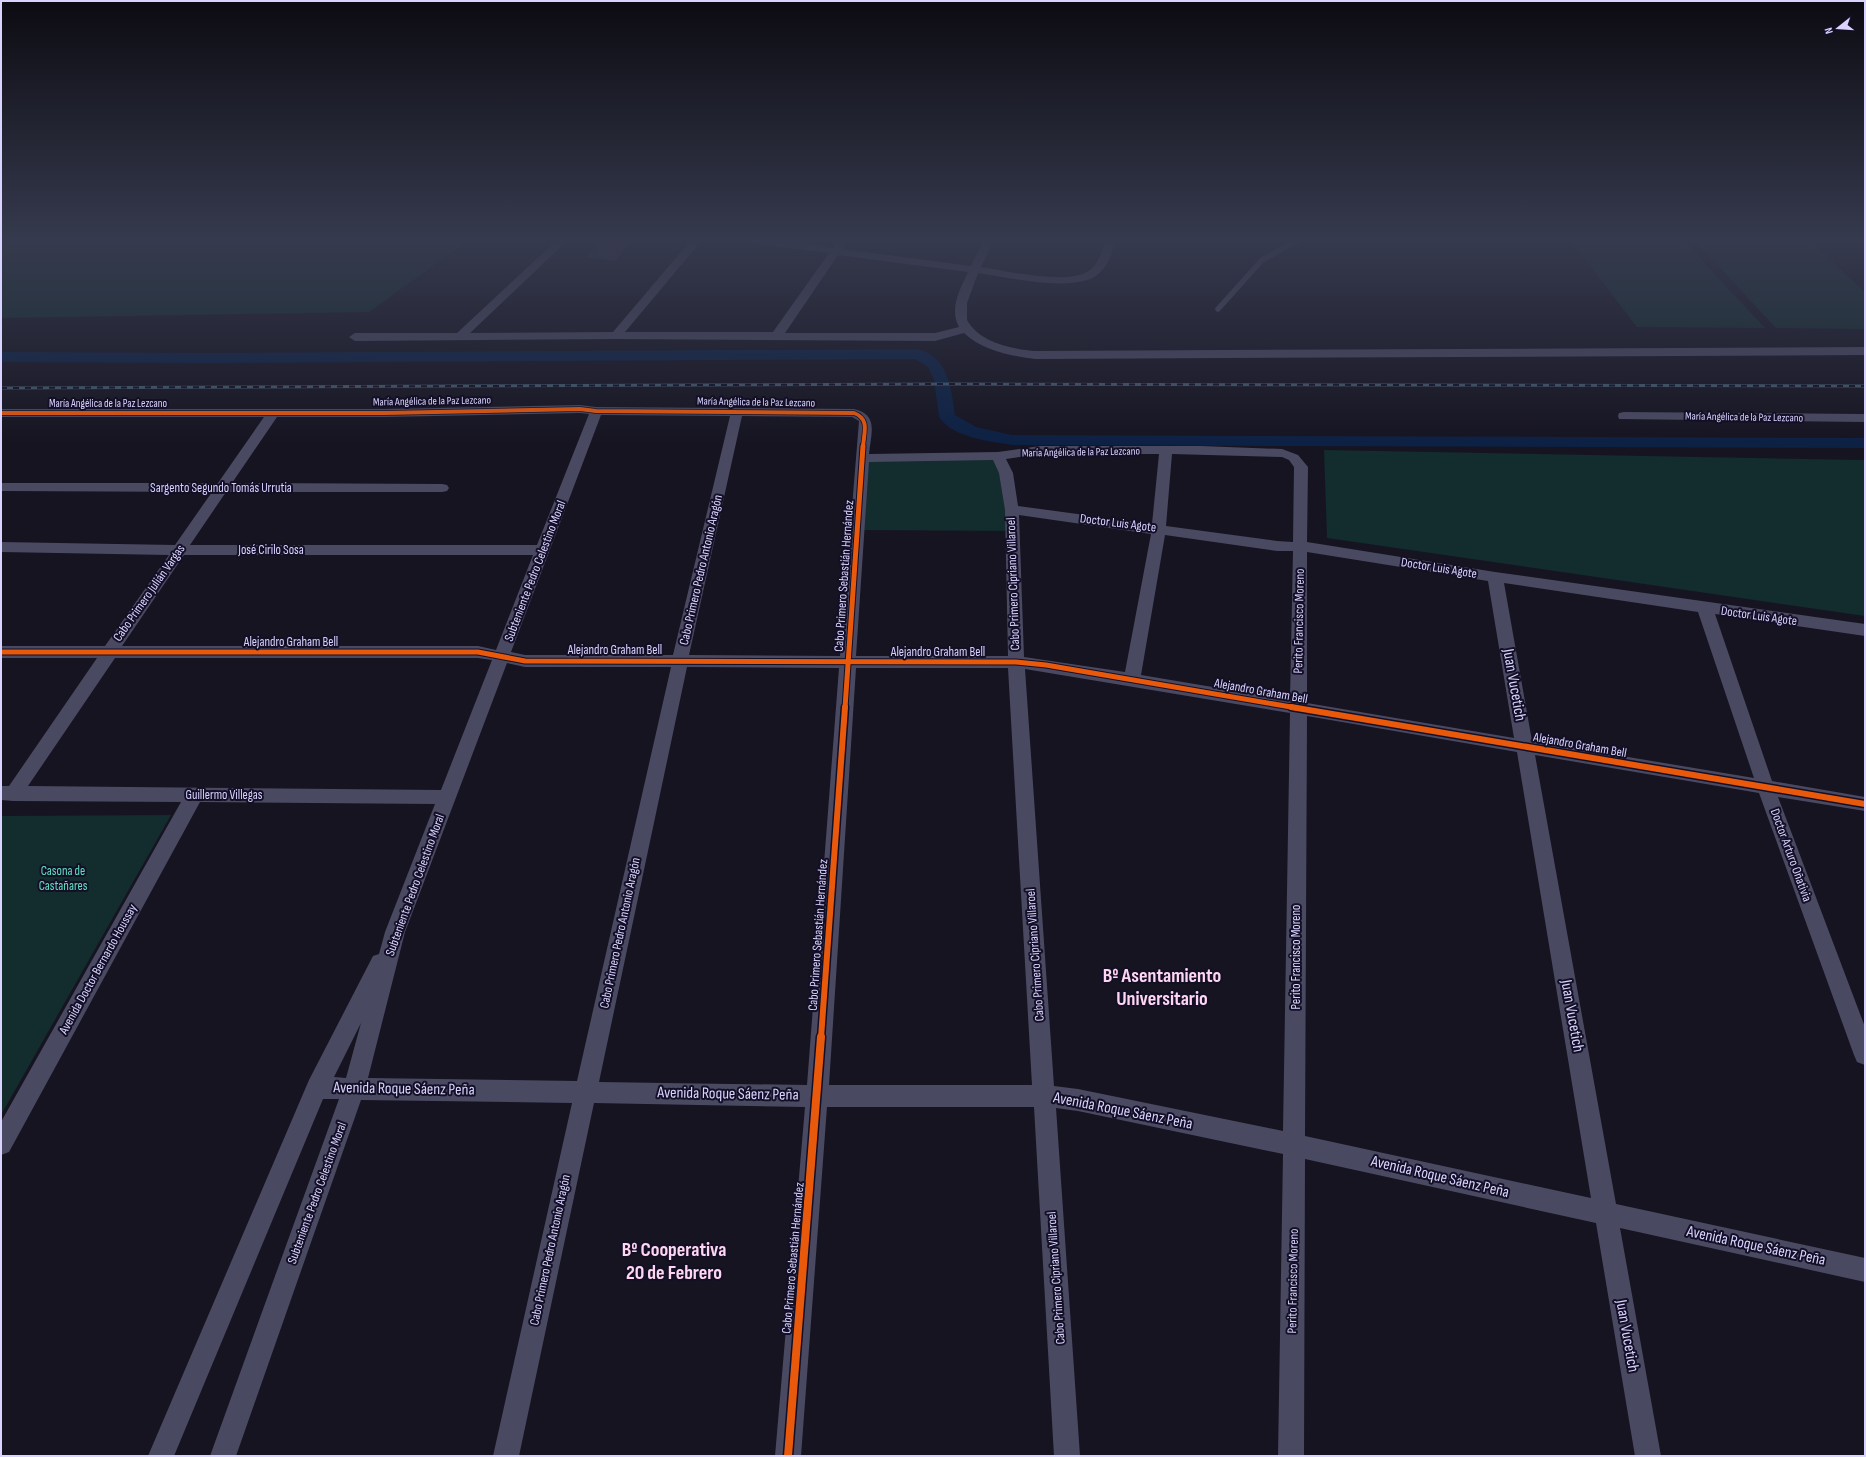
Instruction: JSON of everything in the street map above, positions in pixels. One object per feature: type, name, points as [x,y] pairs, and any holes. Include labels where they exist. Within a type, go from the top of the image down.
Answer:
[{"type":"street","points":[[460,336],[490,308]]},
{"type":"street","points":[[616,335],[639,308]]},
{"type":"street","points":[[776,337],[796,308]]},
{"type":"street","points":[[961,308],[961,320],[966,329],[996,348],[1036,355],[1865,350]]},
{"type":"street","points":[[355,337],[616,335],[935,337],[949,335],[966,329]]},
{"type":"street","name":"María Angélica de la Paz Lezcano","points":[[4,416],[580,409],[596,411],[854,413],[862,416]]},
{"type":"street","name":"Subteniente Pedro Celestino Moral","points":[[223,1456],[354,1089],[395,932],[596,411]]},
{"type":"street","name":"Cabo Primero Pedro Antonio Aragón","points":[[506,1456],[584,1092],[737,411]]},
{"type":"street","name":"Cabo Primero Julián Vargas","points":[[7,794],[180,550],[273,413]]},
{"type":"street","name":"Cabo Primero Sebastián Hernández","points":[[788,1456],[817,1096],[849,663],[865,422],[862,416]]},
{"type":"street","name":"María Angélica de la Paz Lezcano","points":[[1624,416],[1865,418]]},
{"type":"street","name":"María Angélica de la Paz Lezcano","points":[[863,458],[998,456],[1040,450],[1166,450],[1269,452],[1291,455],[1297,460]]},
{"type":"street","points":[[1132,680],[1159,529],[1166,450]]},
{"type":"street","name":"Cabo Primero Cipriano Villaroel","points":[[998,456],[1006,473],[1012,510],[1016,662],[1067,1456]]},
{"type":"street","name":"Perito Francisco Moreno","points":[[1291,1456],[1295,1144],[1297,708],[1301,467],[1297,460]]},
{"type":"street","name":"Sargento Segundo Tomás Urrutia","points":[[1,487],[221,489],[442,488]]},
{"type":"street","name":"Doctor Luis Agote","points":[[1012,510],[1277,546],[1312,547],[1495,577],[1865,630]]},
{"type":"street","name":"José Cirilo Sosa","points":[[1,547],[180,550],[542,550]]},
{"type":"street","name":"Juan Vucetich","points":[[1495,577],[1526,747],[1648,1456]]},
{"type":"street","name":"Doctor Arturo Oñativia","points":[[1705,608],[1766,788],[1865,1055]]},
{"type":"street","name":"Alejandro Graham Bell","points":[[1,652],[478,652],[525,661],[849,663],[1016,662],[1046,665],[1865,804]]},
{"type":"street","name":"Guillermo Villegas","points":[[7,794],[195,794],[447,797]]},
{"type":"street","name":"Avenida Doctor Bernardo Houssay","points":[[1,1144],[195,794]]},
{"type":"street","points":[[161,1456],[317,1088],[395,932]]},
{"type":"street","name":"Avenida Roque Sáenz Peña","points":[[317,1088],[817,1096],[1045,1096],[1078,1100],[1295,1144],[1606,1214],[1865,1270]]},
{"type":"green space","points":[[1,308],[375,308],[369,312],[1,318]]},
{"type":"green space","points":[[1622,308],[1746,308],[1765,328],[1637,327]]},
{"type":"green space","points":[[1757,308],[1865,308],[1865,329],[1776,328]]},
{"type":"green space","points":[[1324,450],[1865,460],[1865,616],[1327,538]]},
{"type":"green space","points":[[998,456],[1012,531],[858,530],[863,458]]},
{"type":"green space","name":"Casona de Castañares","points":[[171,815],[1,1115],[1,816]]},
{"type":"waterway","points":[[1,357],[207,358],[918,354],[934,364],[942,380],[947,417],[962,427],[978,433],[1012,440],[1865,443]]},
{"type":"railway","points":[[1,388],[950,384],[1865,386]]},
{"type":"cycle path","points":[[1,413],[385,413],[580,409],[596,411],[854,413],[862,416],[865,421],[817,1096],[788,1456]]},
{"type":"cycle path","points":[[1,652],[478,652],[525,661],[1016,662],[1046,665],[1865,804]]},
{"type":"district","name":"Bº Asentamiento Universitario","points":[[1162,988]]},
{"type":"district","name":"Bº Cooperativa 20 de Febrero","points":[[674,1262]]}]
